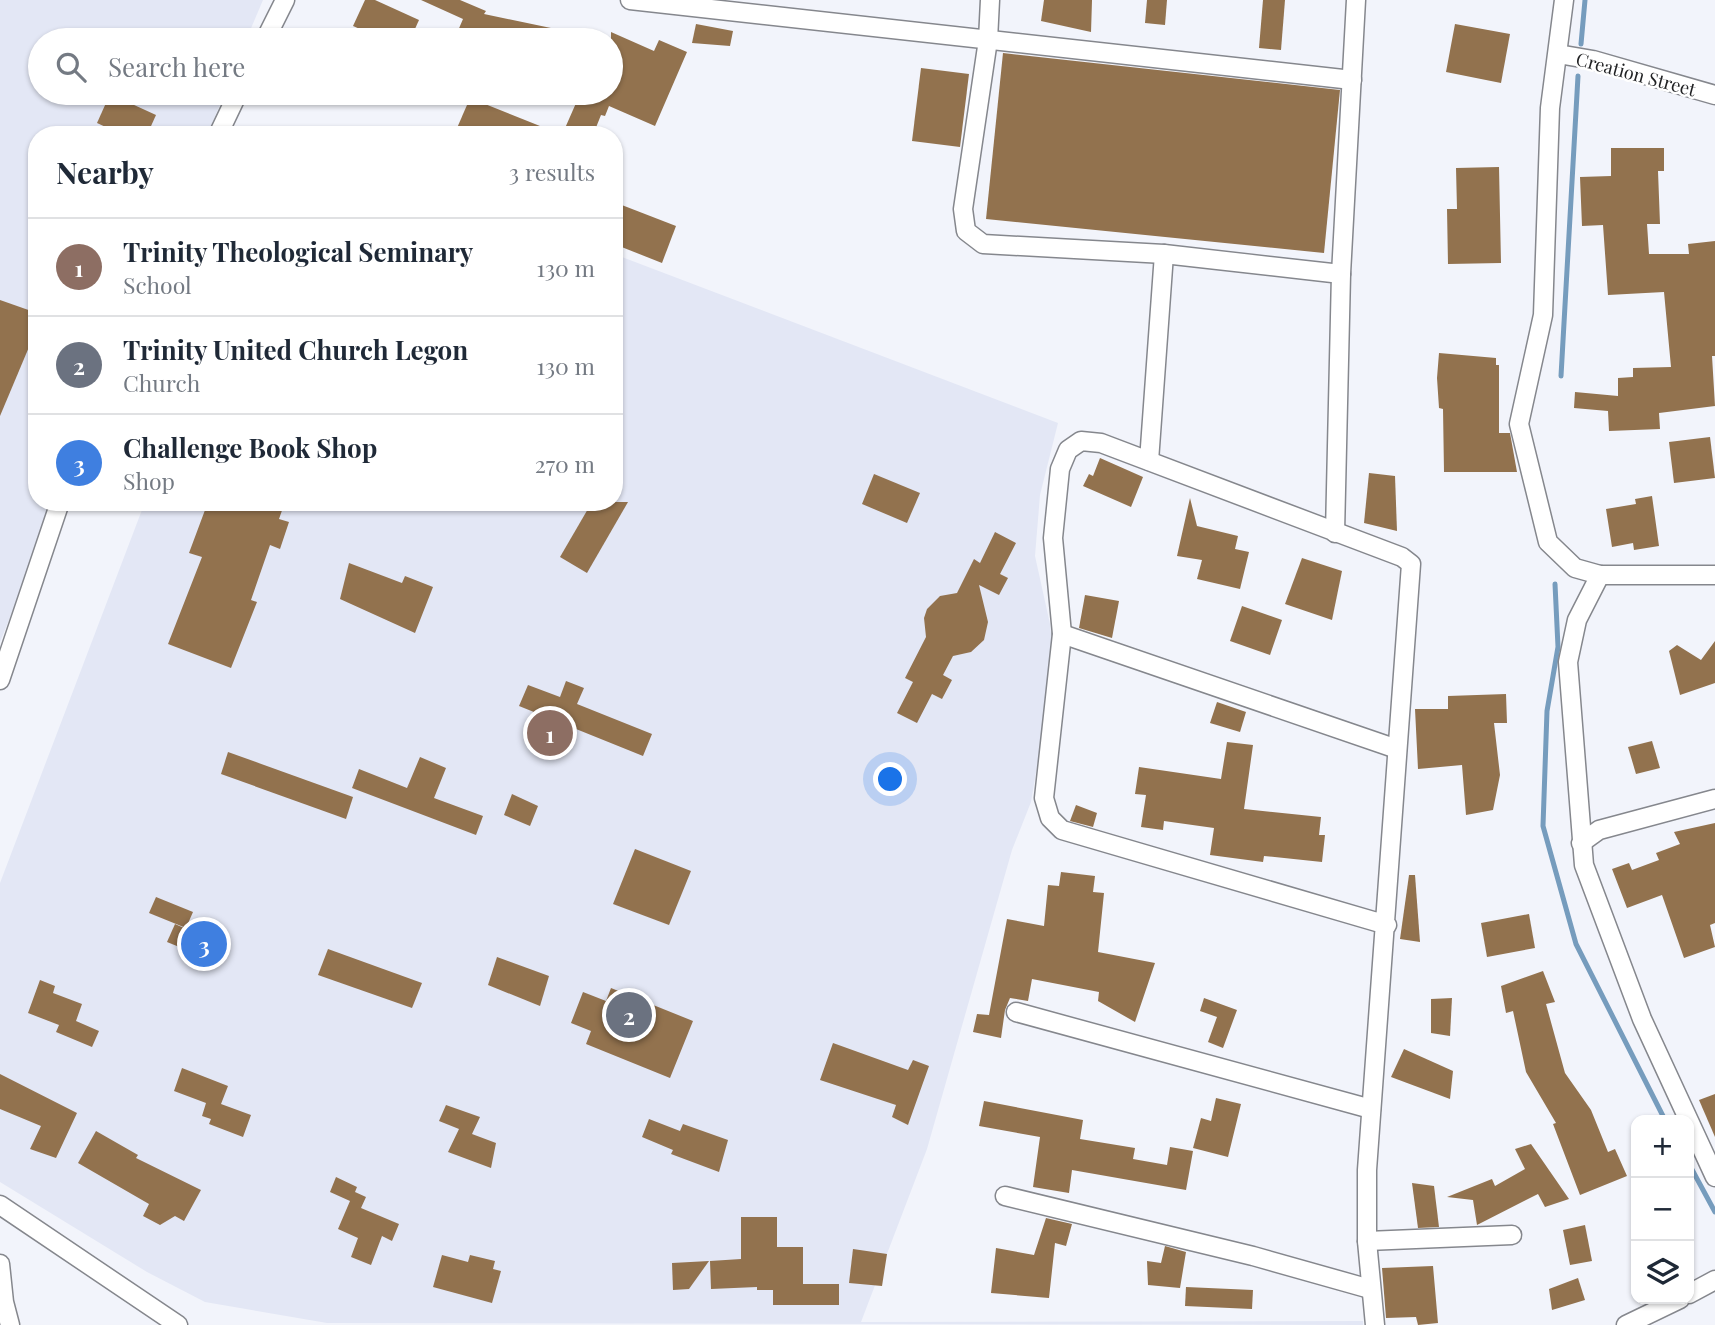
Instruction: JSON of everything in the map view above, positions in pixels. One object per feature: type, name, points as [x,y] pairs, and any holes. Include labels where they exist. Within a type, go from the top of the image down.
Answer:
[{"type":"street","points":[[271,28],[285,0]]},
{"type":"street","points":[[630,0],[1352,80]]},
{"type":"street","points":[[990,0],[988,40],[963,209],[966,231],[983,244],[1164,254],[1341,274]]},
{"type":"street","points":[[1335,533],[1341,274],[1356,0]]},
{"type":"street","points":[[1564,0],[1550,108],[1543,315],[1519,424],[1548,542],[1575,568],[1600,575],[1715,575]]},
{"type":"street","name":"Creation Street","points":[[1558,54],[1593,60],[1715,95]]},
{"type":"street","points":[[222,126],[232,105]]},
{"type":"street","points":[[1149,461],[1164,254]]},
{"type":"street","points":[[1375,1325],[1367,1241],[1370,1110],[1387,925],[1411,564],[1402,557],[1101,443],[1081,441],[1068,450],[1060,469],[1053,538],[1062,634],[1044,798],[1049,818],[1062,830],[1387,925]]},
{"type":"street","points":[[0,680],[57,511]]},
{"type":"street","points":[[1600,575],[1577,620],[1568,662],[1584,865],[1642,1019],[1715,1177]]},
{"type":"street","points":[[1062,634],[1397,749]]},
{"type":"street","points":[[1581,843],[1599,830],[1715,799]]},
{"type":"street","points":[[1016,1012],[1370,1110]]},
{"type":"street","points":[[1004,1196],[1253,1256],[1370,1289]]},
{"type":"street","points":[[0,1205],[178,1325]]},
{"type":"street","points":[[1367,1241],[1512,1235]]},
{"type":"street","points":[[0,1264],[4,1302],[10,1325]]},
{"type":"street","points":[[1694,1291],[1715,1280]]},
{"type":"street","points":[[1626,1325],[1670,1304]]},
{"type":"shaded area","points":[[0,0],[263,0],[251,28],[28,28],[28,105],[220,105],[211,126],[28,126],[28,511],[53,511],[0,642]]},
{"type":"shaded area","points":[[623,257],[1058,423],[1040,495],[1035,556],[1050,624],[1054,664],[1031,802],[1012,850],[927,1149],[861,1322],[1363,1321],[1363,1325],[327,1323],[205,1302],[147,1272],[0,1182],[0,883],[142,511],[623,511]]},
{"type":"building","points":[[365,0],[375,0],[419,20],[415,28],[353,26]]},
{"type":"building","points":[[421,0],[460,0],[486,11],[484,14],[551,28],[459,28],[463,19]]},
{"type":"building","points":[[1044,0],[1092,0],[1091,32],[1041,21]]},
{"type":"building","points":[[1147,0],[1167,0],[1165,25],[1145,23]]},
{"type":"building","points":[[1263,0],[1285,0],[1281,50],[1259,48]]},
{"type":"building","points":[[696,24],[733,31],[730,46],[692,43]]},
{"type":"building","points":[[1455,24],[1510,34],[1501,83],[1446,72]]},
{"type":"building","points":[[623,37],[654,51],[659,40],[687,52],[655,126],[609,106],[597,126],[566,126],[575,105],[623,105]]},
{"type":"building","points":[[1003,53],[1340,90],[1324,253],[986,219]]},
{"type":"building","points":[[921,68],[969,74],[960,147],[912,141]]},
{"type":"building","points":[[105,105],[134,105],[156,115],[151,126],[104,126],[97,123]]},
{"type":"building","points":[[467,105],[488,105],[540,126],[458,126]]},
{"type":"building","points":[[1611,148],[1664,148],[1664,171],[1658,171],[1660,224],[1647,224],[1649,254],[1689,254],[1688,244],[1715,241],[1715,356],[1712,356],[1715,406],[1659,413],[1660,429],[1609,431],[1608,411],[1574,408],[1575,392],[1618,396],[1618,378],[1633,377],[1633,368],[1671,367],[1664,292],[1608,295],[1603,225],[1582,226],[1580,177],[1611,176]]},
{"type":"building","points":[[1499,167],[1501,263],[1448,264],[1447,209],[1457,209],[1456,168]]},
{"type":"building","points":[[623,205],[676,226],[662,263],[623,248]]},
{"type":"building","points":[[0,300],[28,310],[28,349],[0,416]]},
{"type":"building","points":[[1439,353],[1496,358],[1496,365],[1499,365],[1499,433],[1510,433],[1517,472],[1444,472],[1443,409],[1439,408],[1437,378]]},
{"type":"building","points":[[1710,437],[1715,478],[1674,483],[1669,442]]},
{"type":"building","points":[[1100,458],[1143,477],[1131,507],[1083,486],[1089,474],[1093,476]]},
{"type":"building","points":[[1369,473],[1395,476],[1397,531],[1364,523]]},
{"type":"building","points":[[874,474],[920,493],[907,523],[862,504]]},
{"type":"building","points":[[1652,496],[1659,546],[1634,550],[1633,543],[1612,547],[1606,509],[1636,504],[1635,499]]},
{"type":"building","points":[[1190,498],[1197,526],[1238,536],[1235,549],[1249,552],[1240,589],[1197,579],[1202,560],[1177,556]]},
{"type":"building","points":[[205,511],[282,511],[279,519],[289,522],[280,549],[270,545],[251,600],[257,602],[231,668],[168,644],[202,557],[189,553]]},
{"type":"building","points":[[587,511],[623,511],[587,573],[560,557]]},
{"type":"building","points":[[995,532],[1016,543],[1000,574],[1008,578],[999,595],[979,585],[988,622],[984,640],[971,652],[953,656],[943,675],[952,680],[942,699],[932,694],[917,723],[897,713],[913,682],[905,678],[926,637],[924,618],[927,609],[940,596],[957,593],[974,559],[980,563]]},
{"type":"building","points":[[1302,558],[1342,571],[1332,620],[1285,604]]},
{"type":"building","points":[[349,563],[402,583],[405,576],[433,587],[415,633],[340,599]]},
{"type":"building","points":[[1085,595],[1119,601],[1112,638],[1079,628]]},
{"type":"building","points":[[1242,606],[1282,620],[1270,655],[1230,641]]},
{"type":"building","points":[[1715,641],[1715,683],[1680,695],[1669,651],[1677,645],[1701,660]]},
{"type":"building","points":[[566,681],[584,688],[577,704],[652,734],[643,756],[519,706],[528,685],[560,697]]},
{"type":"building","points":[[1506,694],[1507,723],[1494,723],[1500,775],[1493,810],[1466,815],[1462,765],[1418,769],[1415,709],[1448,709],[1448,696]]},
{"type":"building","points":[[1217,702],[1246,712],[1240,732],[1210,723]]},
{"type":"building","points":[[1652,741],[1660,768],[1636,774],[1628,747]]},
{"type":"building","points":[[1227,742],[1253,745],[1244,809],[1321,817],[1319,835],[1325,835],[1322,862],[1264,856],[1263,862],[1210,855],[1214,828],[1164,821],[1163,830],[1141,827],[1146,795],[1135,794],[1139,767],[1221,779]]},
{"type":"building","points":[[228,752],[353,797],[346,819],[221,774]]},
{"type":"building","points":[[420,757],[446,768],[434,798],[483,816],[476,835],[352,788],[359,769],[407,788]]},
{"type":"building","points":[[512,794],[538,806],[530,826],[504,815]]},
{"type":"building","points":[[1076,805],[1097,813],[1093,827],[1070,821]]},
{"type":"building","points":[[1715,823],[1715,923],[1710,925],[1715,947],[1684,958],[1662,895],[1627,908],[1612,869],[1629,863],[1632,870],[1659,860],[1656,853],[1680,844],[1674,832]]},
{"type":"building","points":[[635,849],[691,871],[669,925],[613,904]]},
{"type":"building","points":[[1061,872],[1095,876],[1093,892],[1104,893],[1098,952],[1155,963],[1135,1022],[1098,1001],[1099,992],[1032,979],[1028,1001],[1010,998],[1005,1010],[1001,1038],[973,1032],[977,1014],[989,1015],[1007,919],[1044,926],[1048,885],[1059,886]]},
{"type":"building","points":[[1409,875],[1415,875],[1420,942],[1400,939]]},
{"type":"building","points":[[156,897],[193,912],[186,928],[149,913]]},
{"type":"building","points":[[1529,914],[1535,948],[1487,957],[1481,923]]},
{"type":"building","points":[[175,924],[211,940],[204,957],[167,942]]},
{"type":"building","points":[[328,949],[422,983],[412,1008],[318,975]]},
{"type":"building","points":[[497,957],[549,976],[540,1006],[488,985]]},
{"type":"building","points":[[1543,971],[1555,1002],[1546,1004],[1565,1073],[1591,1110],[1608,1152],[1615,1149],[1627,1176],[1580,1195],[1553,1124],[1556,1123],[1526,1072],[1513,1011],[1506,1013],[1501,986]]},
{"type":"building","points":[[40,980],[55,986],[53,993],[82,1004],[76,1021],[99,1031],[92,1047],[56,1032],[59,1025],[28,1013]]},
{"type":"building","points":[[611,988],[693,1021],[670,1078],[586,1044],[591,1031],[571,1023],[583,992],[606,1001]]},
{"type":"building","points":[[1204,998],[1237,1010],[1223,1048],[1208,1042],[1217,1017],[1200,1011]]},
{"type":"building","points":[[1452,998],[1450,1036],[1431,1033],[1431,999]]},
{"type":"building","points":[[833,1043],[908,1070],[913,1060],[929,1066],[908,1125],[892,1117],[896,1105],[820,1080]]},
{"type":"building","points":[[1404,1049],[1453,1071],[1450,1099],[1391,1077]]},
{"type":"building","points":[[182,1068],[228,1086],[221,1104],[251,1115],[243,1137],[209,1124],[211,1119],[202,1116],[206,1103],[174,1091]]},
{"type":"building","points":[[0,1074],[77,1113],[56,1158],[30,1149],[41,1126],[0,1109]]},
{"type":"building","points":[[1715,1094],[1715,1137],[1699,1100]]},
{"type":"building","points":[[1216,1098],[1241,1104],[1228,1157],[1193,1148],[1201,1118],[1211,1121]]},
{"type":"building","points":[[984,1101],[1083,1120],[1080,1139],[1135,1148],[1133,1159],[1167,1165],[1170,1147],[1193,1151],[1186,1190],[1072,1170],[1069,1193],[1033,1187],[1040,1137],[979,1126]]},
{"type":"building","points":[[446,1105],[480,1117],[472,1134],[496,1143],[491,1168],[448,1152],[459,1129],[439,1121]]},
{"type":"building","points":[[649,1119],[680,1131],[683,1124],[728,1140],[719,1172],[671,1154],[673,1150],[642,1137]]},
{"type":"building","points":[[96,1131],[138,1155],[136,1158],[201,1190],[184,1221],[175,1216],[160,1225],[143,1216],[149,1204],[78,1163]]},
{"type":"building","points":[[1531,1144],[1569,1199],[1545,1207],[1538,1194],[1477,1225],[1473,1200],[1447,1197],[1492,1179],[1495,1186],[1525,1169],[1515,1149]]},
{"type":"building","points":[[336,1177],[357,1187],[355,1192],[366,1197],[361,1208],[399,1224],[392,1241],[382,1236],[371,1265],[351,1257],[358,1238],[338,1229],[350,1201],[330,1192]]},
{"type":"building","points":[[1412,1183],[1434,1186],[1439,1227],[1418,1228]]},
{"type":"building","points":[[741,1217],[777,1217],[777,1247],[803,1247],[803,1284],[839,1284],[839,1305],[773,1305],[773,1290],[757,1290],[757,1287],[711,1289],[710,1261],[741,1259]]},
{"type":"building","points":[[1046,1218],[1072,1224],[1066,1246],[1055,1243],[1049,1298],[991,1293],[996,1248],[1034,1255]]},
{"type":"building","points":[[1585,1225],[1592,1261],[1570,1265],[1563,1230]]},
{"type":"building","points":[[1165,1246],[1186,1252],[1180,1288],[1148,1285],[1147,1261],[1161,1263]]},
{"type":"building","points":[[853,1249],[887,1254],[882,1286],[849,1283]]},
{"type":"building","points":[[442,1255],[468,1262],[470,1255],[495,1261],[493,1269],[501,1271],[492,1303],[433,1287]]},
{"type":"building","points":[[709,1261],[689,1289],[673,1290],[672,1263]]},
{"type":"building","points":[[1433,1266],[1438,1323],[1418,1325],[1416,1317],[1386,1318],[1382,1268]]},
{"type":"building","points":[[1578,1278],[1585,1300],[1552,1310],[1549,1289]]},
{"type":"building","points":[[1186,1287],[1253,1290],[1252,1309],[1185,1306]]},
{"type":"waterway","points":[[1581,44],[1585,0]]},
{"type":"waterway","points":[[1561,376],[1578,76]]},
{"type":"waterway","points":[[1555,584],[1558,647],[1547,711],[1543,826],[1576,944],[1662,1115]]},
{"type":"waterway","points":[[1694,1173],[1715,1212]]},
{"type":"place","name":"Trinity Theological Seminary","points":[[550,733]]},
{"type":"place","name":"Challenge Book Shop","points":[[204,944]]},
{"type":"place","name":"Trinity United Church Legon","points":[[629,1015]]}]
